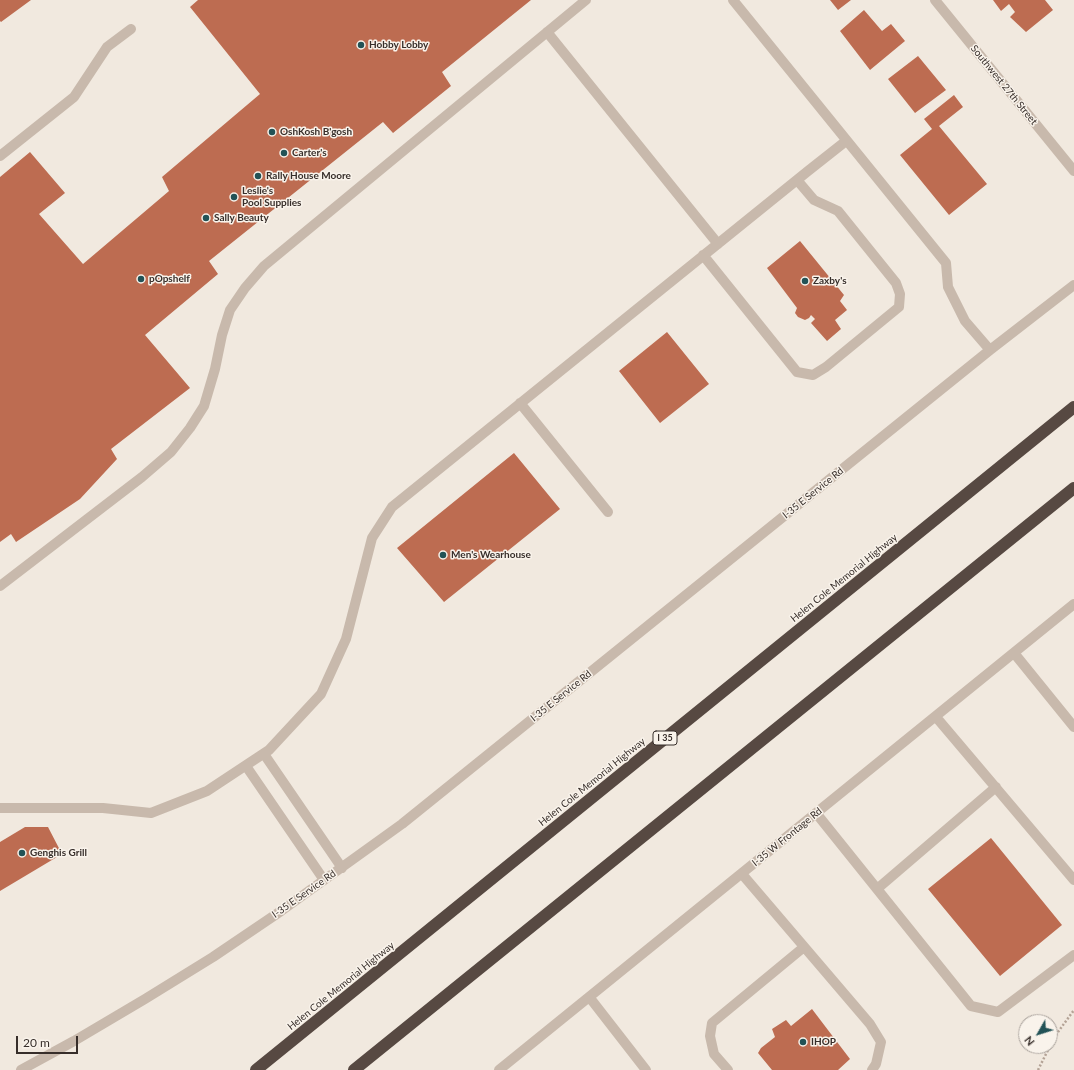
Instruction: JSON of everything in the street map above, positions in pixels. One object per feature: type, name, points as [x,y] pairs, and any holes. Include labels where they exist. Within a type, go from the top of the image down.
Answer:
[{"type":"highway","name":"Helen Cole Memorial Highway","points":[[256,1070],[1074,407]]},
{"type":"highway","points":[[354,1070],[1074,488]]},
{"type":"street","points":[[0,586],[142,477],[171,452],[190,428],[204,406],[230,310],[245,288],[264,266],[586,0]]},
{"type":"street","points":[[733,0],[946,263],[948,287],[965,321],[990,350]]},
{"type":"street","name":"Southwest 27th Street","points":[[935,0],[1074,171]]},
{"type":"street","points":[[0,156],[74,97],[107,47],[130,29]]},
{"type":"street","points":[[547,32],[718,244]]},
{"type":"street","points":[[0,808],[103,808],[151,813],[207,791],[264,754],[321,694],[346,639],[372,538],[392,507],[846,141]]},
{"type":"street","points":[[703,255],[797,372],[813,375],[826,367],[899,308],[900,294],[896,283],[838,210],[814,200],[797,180]]},
{"type":"street","name":"I-35 E Service Rd","points":[[21,1070],[100,1026],[213,957],[342,868],[402,824],[990,350],[1074,285]]},
{"type":"street","points":[[520,403],[608,512]]},
{"type":"street","name":"I-35 W Frontage Rd","points":[[499,1070],[590,998],[1074,604]]},
{"type":"street","points":[[1014,653],[1074,727]]},
{"type":"street","points":[[936,717],[1074,880]]},
{"type":"street","points":[[264,754],[342,868]]},
{"type":"street","points":[[246,766],[324,880]]},
{"type":"street","points":[[877,889],[996,787]]},
{"type":"street","points":[[816,813],[971,1006],[998,1012],[1074,955]]},
{"type":"street","points":[[742,874],[870,1024],[881,1042],[876,1064],[872,1070]]},
{"type":"street","points":[[728,1070],[714,1054],[710,1036],[712,1023],[804,947]]},
{"type":"street","points":[[590,998],[646,1070]]},
{"type":"path","points":[[1058,1032],[1074,1010]]},
{"type":"path","points":[[1038,1070],[1046,1054]]},
{"type":"building","points":[[0,0],[31,0],[1,22]]},
{"type":"building","points":[[198,0],[531,0],[442,72],[451,86],[393,133],[383,122],[209,261],[218,274],[145,335],[190,388],[111,449],[117,459],[80,499],[16,542],[11,534],[0,542],[0,177],[30,152],[65,193],[39,214],[83,264],[169,191],[162,177],[260,94],[190,7]]},
{"type":"building","points":[[830,0],[851,0],[838,10]]},
{"type":"building","points":[[993,0],[1045,0],[1053,10],[1026,32],[1010,17],[1015,12],[1009,4],[1001,11]]},
{"type":"building","points":[[864,10],[882,31],[891,24],[905,41],[870,70],[840,31]]},
{"type":"building","points":[[918,56],[946,90],[915,113],[888,79]]},
{"type":"building","points":[[954,95],[963,107],[939,126],[987,184],[949,215],[900,155],[932,129],[924,119]]},
{"type":"building","name":"Zaxby's","points":[[800,241],[844,295],[840,301],[847,310],[835,320],[841,329],[827,341],[811,323],[815,319],[811,315],[805,320],[798,317],[795,313],[797,308],[767,268]]},
{"type":"building","points":[[667,332],[709,384],[660,423],[619,371]]},
{"type":"building","points":[[514,453],[560,509],[444,602],[397,548]]},
{"type":"building","points":[[25,827],[48,827],[62,854],[0,891],[0,842]]},
{"type":"building","points":[[991,838],[1062,925],[1000,976],[928,889]]},
{"type":"building","name":"IHOP","points":[[812,1009],[850,1059],[838,1070],[772,1070],[758,1053],[761,1048],[775,1037],[772,1029],[786,1020],[791,1026]]},
{"type":"place","name":"Hobby Lobby","points":[[361,45]]},
{"type":"place","name":"OshKosh B'gosh","points":[[272,132]]},
{"type":"place","name":"Carter's","points":[[284,153]]},
{"type":"place","name":"Rally House Moore","points":[[258,176]]},
{"type":"place","name":"Leslie's Pool Supplies","points":[[234,197]]},
{"type":"place","name":"Sally Beauty","points":[[206,218]]},
{"type":"place","name":"pOpshelf","points":[[141,279]]},
{"type":"place","name":"Zaxby's","points":[[805,281]]},
{"type":"place","name":"Men's Wearhouse","points":[[443,555]]},
{"type":"place","name":"Genghis Grill","points":[[22,853]]},
{"type":"place","name":"IHOP","points":[[803,1042]]}]
